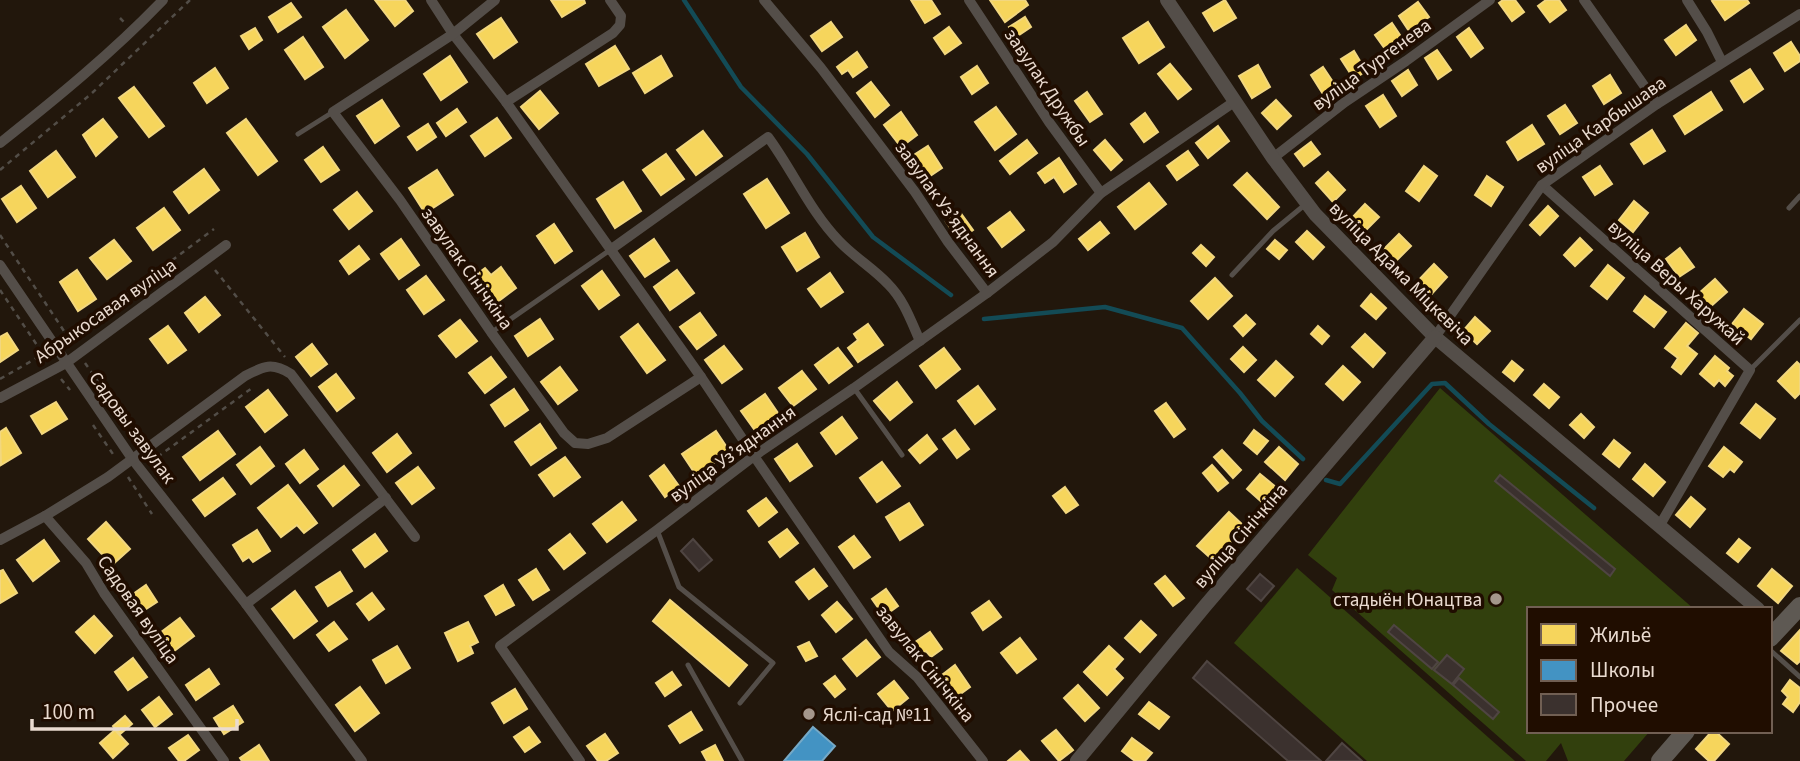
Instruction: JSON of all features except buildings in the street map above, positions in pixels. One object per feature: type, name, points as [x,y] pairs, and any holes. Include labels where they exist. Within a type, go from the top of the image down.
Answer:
[{"type":"main road","points":[[1773,628],[1800,606]]},
{"type":"main road","points":[[1660,761],[1684,733]]},
{"type":"street","points":[[0,144],[132,32],[163,0]]},
{"type":"street","name":"завулак Сінічкіна","points":[[431,0],[701,377],[889,652],[917,677],[983,761]]},
{"type":"street","points":[[332,112],[453,34],[495,0]]},
{"type":"street","points":[[506,102],[613,33],[620,25],[621,16],[610,0]]},
{"type":"street","name":"завулак Узʼяднання","points":[[764,0],[821,68],[987,293],[1053,242],[1101,192],[1234,102]]},
{"type":"street","name":"завулак Дружбы","points":[[969,0],[1049,122],[1101,192]]},
{"type":"street","name":"вуліца Адама Міцкевіча","points":[[1167,0],[1234,102],[1315,215],[1435,337],[1756,607]]},
{"type":"street","name":"вуліца Тургенева","points":[[1273,158],[1345,102],[1490,0]]},
{"type":"street","points":[[1584,0],[1657,104]]},
{"type":"street","points":[[1687,0],[1722,62]]},
{"type":"street","name":"вуліца Карбышава","points":[[1435,337],[1542,186],[1657,104],[1800,14]]},
{"type":"street","name":"завулак Сінічкіна","points":[[332,112],[400,200],[564,433],[575,443],[588,444],[607,438],[701,377]]},
{"type":"street","points":[[610,250],[768,137],[838,241],[888,284],[901,299],[920,341]]},
{"type":"street","name":"вуліца Веры Харужай","points":[[1542,186],[1750,370],[1660,525]]},
{"type":"street","name":"Абрыкосавая вуліца","points":[[0,398],[53,369],[68,366],[78,353],[226,245]]},
{"type":"street","name":"Садовы завулак","points":[[0,265],[133,460],[246,604],[362,761]]},
{"type":"street","name":"вуліца Узʼяднання","points":[[580,761],[500,646],[754,456],[987,293]]},
{"type":"street","name":"вуліца Сінічкіна","points":[[1077,761],[1205,606],[1435,337]]},
{"type":"street","points":[[0,540],[45,516],[122,468],[246,376],[260,368],[272,366],[291,374],[415,537]]},
{"type":"street","points":[[246,604],[386,498]]},
{"type":"street","name":"Садовая вуліца","points":[[45,516],[86,563],[104,593],[224,761]]},
{"type":"lane","points":[[298,134],[332,112]]},
{"type":"lane","points":[[1789,208],[1800,196]]},
{"type":"lane","points":[[1232,275],[1273,231],[1307,204]]},
{"type":"lane","points":[[491,332],[610,250]]},
{"type":"lane","points":[[1750,370],[1800,320]]},
{"type":"lane","points":[[854,388],[902,455]]},
{"type":"lane","points":[[657,530],[679,587],[772,663],[740,703]]},
{"type":"lane","points":[[1772,652],[1800,677]]},
{"type":"lane","points":[[688,665],[741,761]]},
{"type":"path","points":[[0,170],[91,94],[190,0]]},
{"type":"path","points":[[55,347],[214,229]]},
{"type":"path","points":[[0,235],[78,353]]},
{"type":"path","points":[[214,268],[292,367]]},
{"type":"path","points":[[0,289],[71,392]]},
{"type":"path","points":[[0,379],[43,354]]},
{"type":"path","points":[[68,366],[84,361],[152,461],[252,388]]},
{"type":"path","points":[[93,424],[152,514]]},
{"type":"green space","name":"стадыён Юнацтва","points":[[1440,388],[1692,607],[1527,607],[1527,733],[1648,733],[1624,761],[1568,761],[1561,743],[1546,761],[1526,761],[1332,590],[1337,578],[1308,555]]},
{"type":"green space","points":[[1297,568],[1515,761],[1367,761],[1234,643]]},
{"type":"waterway","points":[[684,0],[741,87],[807,154],[873,237],[951,295]]},
{"type":"waterway","points":[[984,319],[1105,307],[1182,328],[1262,421],[1303,459]]},
{"type":"waterway","points":[[1326,480],[1340,484],[1432,384],[1445,383],[1489,424],[1594,508]]},
{"type":"place","name":"стадыён Юнацтва","points":[[1496,599]]},
{"type":"place","name":"Яслі-сад №11","points":[[809,714]]}]
